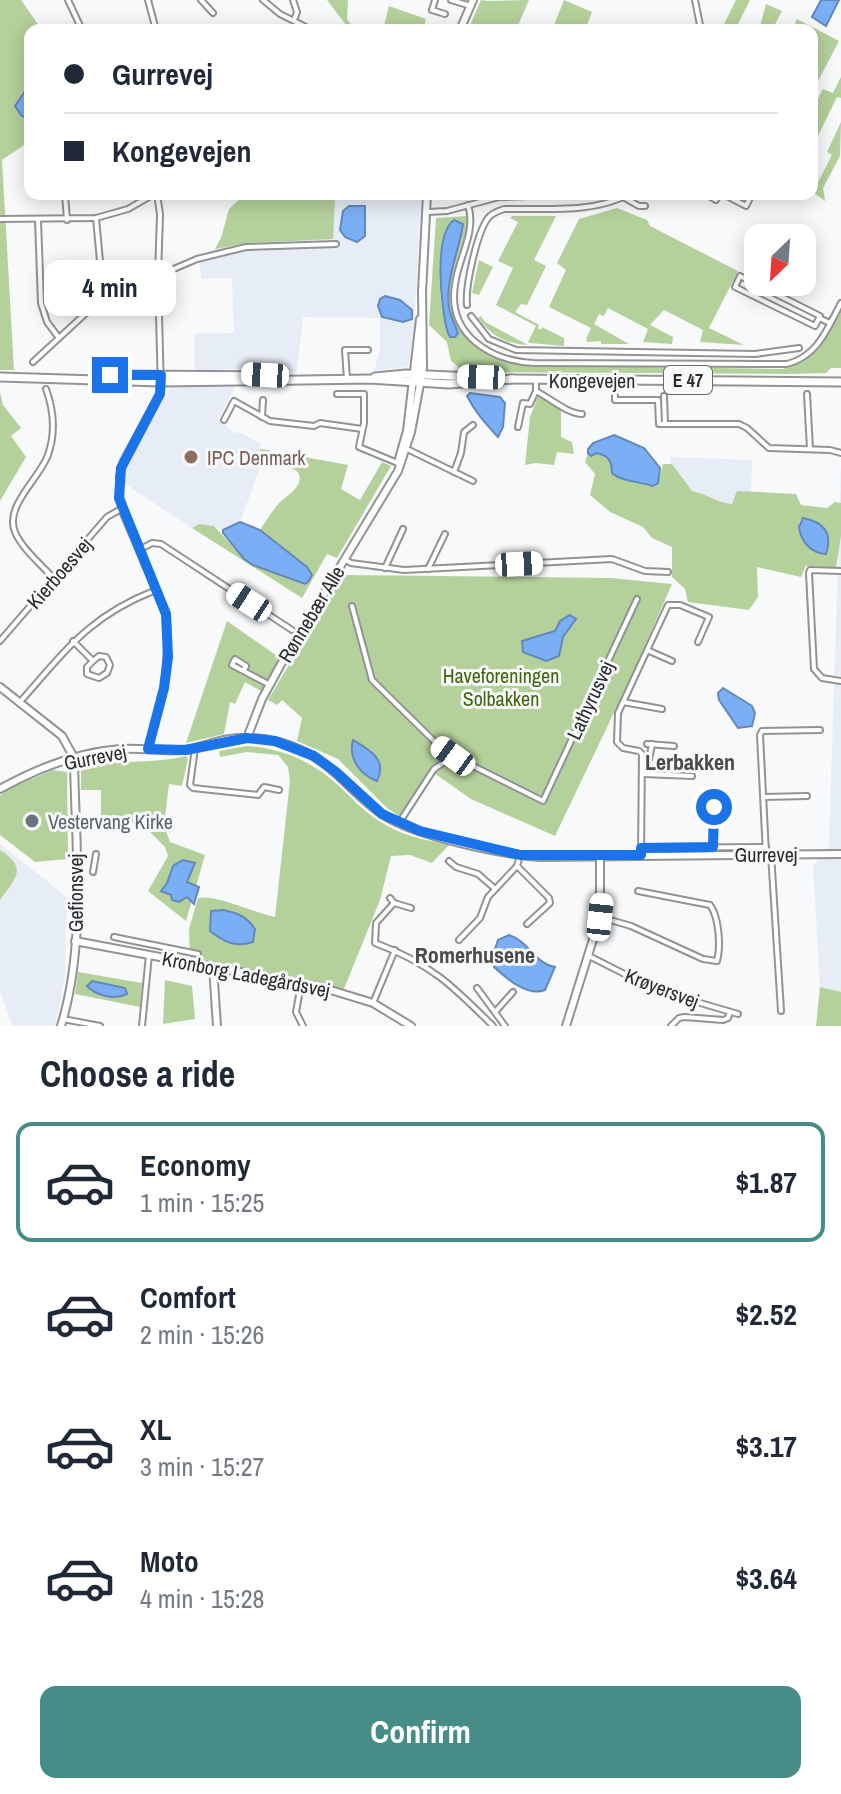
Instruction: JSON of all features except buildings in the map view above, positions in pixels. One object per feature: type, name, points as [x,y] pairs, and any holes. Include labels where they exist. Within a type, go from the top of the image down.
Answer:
[{"type":"main road","name":"Kongevejen","points":[[0,376],[161,378],[249,374],[311,379],[841,382]]},
{"type":"main road","name":"Kongevejen","points":[[416,378],[465,384],[512,379]]},
{"type":"street","points":[[68,0],[79,24]]},
{"type":"street","points":[[148,0],[154,24]]},
{"type":"street","points":[[201,0],[213,13]]},
{"type":"street","points":[[263,0],[280,14],[300,24]]},
{"type":"street","points":[[293,0],[297,12],[294,21]]},
{"type":"street","points":[[435,0],[432,10],[445,14]]},
{"type":"street","points":[[451,0],[472,3],[463,24]]},
{"type":"street","points":[[695,0],[700,24]]},
{"type":"street","points":[[65,200],[67,220]]},
{"type":"street","points":[[0,219],[96,218],[128,209],[145,200]]},
{"type":"street","points":[[148,749],[164,688],[168,657],[166,614],[121,509],[121,468],[160,394],[160,214],[157,200]]},
{"type":"street","name":"Rønnebær Alle","points":[[247,738],[270,685],[384,495],[407,449],[416,378],[427,200]]},
{"type":"street","points":[[427,212],[447,211],[487,200]]},
{"type":"street","points":[[581,200],[582,207]]},
{"type":"street","points":[[467,305],[467,288],[474,257],[486,222],[494,212],[504,209],[582,207],[611,200]]},
{"type":"street","points":[[628,200],[645,206]]},
{"type":"street","points":[[734,200],[746,206],[749,200]]},
{"type":"street","points":[[468,205],[471,224],[454,295],[463,327],[476,343],[491,354],[509,360],[534,363],[779,365],[803,359],[816,348],[841,303]]},
{"type":"street","points":[[96,218],[101,272],[113,295]]},
{"type":"street","points":[[38,220],[41,303],[47,322],[59,338]]},
{"type":"street","points":[[33,362],[85,314],[113,295],[197,259],[246,247],[336,244]]},
{"type":"street","points":[[463,254],[474,257]]},
{"type":"street","points":[[819,318],[815,326],[735,287],[740,276],[830,323]]},
{"type":"street","name":"Rønnebær Alle","points":[[399,464],[416,378],[424,354],[422,291]]},
{"type":"street","points":[[471,316],[495,343],[533,351],[755,354],[799,348]]},
{"type":"street","points":[[347,379],[345,350],[368,350]]},
{"type":"street","points":[[533,351],[534,363]]},
{"type":"street","points":[[648,353],[649,364]]},
{"type":"street","points":[[753,365],[755,354]]},
{"type":"street","name":"Kongevejen","points":[[518,427],[523,403],[530,404],[536,391],[536,379]]},
{"type":"street","points":[[46,389],[54,420],[51,442],[45,462],[17,505],[13,523],[19,538],[54,579]]},
{"type":"street","name":"Kongevejen","points":[[536,391],[553,399],[569,413],[582,414]]},
{"type":"street","points":[[337,394],[364,394],[364,423],[359,447],[399,464]]},
{"type":"street","points":[[807,394],[810,449]]},
{"type":"street","points":[[615,396],[615,400],[658,400],[659,424],[739,424],[769,448],[841,453]]},
{"type":"street","points":[[664,396],[665,424]]},
{"type":"street","points":[[262,417],[263,400]]},
{"type":"street","points":[[224,420],[234,401],[270,421],[362,429]]},
{"type":"street","points":[[454,472],[464,432],[473,425]]},
{"type":"street","points":[[407,449],[473,481]]},
{"type":"street","name":"Kierboesvej","points":[[0,641],[107,517],[121,509]]},
{"type":"street","points":[[385,568],[403,529]]},
{"type":"street","points":[[428,569],[445,534]]},
{"type":"street","points":[[139,550],[152,543],[161,544],[292,630]]},
{"type":"street","points":[[344,559],[351,563],[385,568],[428,569],[612,559],[645,571],[668,572]]},
{"type":"street","points":[[841,571],[810,570],[809,573],[814,669],[822,678],[841,681]]},
{"type":"street","points":[[20,702],[73,641],[110,611],[156,590]]},
{"type":"street","name":"Lathyrusvej","points":[[453,756],[543,801],[637,599]]},
{"type":"street","points":[[641,852],[643,764],[639,751],[623,748],[617,742],[618,713],[668,605],[674,604],[709,617],[698,642]]},
{"type":"street","points":[[352,606],[372,680],[453,756],[434,769],[399,823]]},
{"type":"street","points":[[73,641],[93,661]]},
{"type":"street","points":[[647,650],[672,661]]},
{"type":"street","points":[[99,656],[106,657],[110,665],[107,673],[99,678],[87,674],[87,667],[93,661],[99,656]]},
{"type":"street","points":[[244,670],[270,685]]},
{"type":"street","points":[[0,687],[62,736],[74,758]]},
{"type":"street","points":[[623,702],[662,709]]},
{"type":"street","points":[[781,1011],[760,735],[762,731],[820,730]]},
{"type":"street","name":"Gurrevej","points":[[0,789],[74,758],[120,749],[195,748],[247,738],[289,745],[314,756],[382,814],[399,823],[434,835],[520,855],[600,855],[713,847],[767,852]]},
{"type":"street","points":[[643,764],[649,760],[650,744],[674,746]]},
{"type":"street","points":[[195,748],[190,785],[193,788],[258,795],[264,787],[279,790]]},
{"type":"street","name":"Gefionsvej","points":[[62,1022],[75,941],[74,758]]},
{"type":"street","points":[[642,774],[692,776]]},
{"type":"street","points":[[764,797],[807,796]]},
{"type":"street","name":"Gurrevej","points":[[713,847],[714,807]]},
{"type":"street","name":"Gurrevej","points":[[641,852],[841,854]]},
{"type":"street","name":"Gefionsvej","points":[[93,872],[96,854]]},
{"type":"street","points":[[459,940],[480,918],[488,897],[517,866],[520,855]]},
{"type":"street","points":[[566,1026],[600,917],[600,855]]},
{"type":"street","points":[[449,861],[456,867],[478,874],[494,888]]},
{"type":"street","points":[[517,866],[549,898],[550,903],[527,924]]},
{"type":"street","points":[[600,917],[631,926],[703,959],[717,961],[715,913],[710,905],[638,891]]},
{"type":"street","points":[[411,908],[392,901],[379,918],[375,943],[436,972],[493,1026]]},
{"type":"street","points":[[114,937],[198,954]]},
{"type":"street","name":"Kronborg Ladegårdsvej","points":[[75,941],[334,990],[373,1003],[411,1026]]},
{"type":"street","points":[[373,1003],[395,950]]},
{"type":"street","points":[[142,1026],[149,955]]},
{"type":"street","name":"Krøyersvej","points":[[589,956],[656,990],[738,1014]]},
{"type":"street","points":[[213,967],[217,1026]]},
{"type":"street","points":[[301,984],[296,1012],[303,1026]]},
{"type":"street","points":[[477,988],[505,1026]]},
{"type":"street","points":[[496,1011],[513,992]]},
{"type":"street","points":[[671,1026],[679,1018],[685,1017],[723,1020],[728,1018],[730,1012]]},
{"type":"street","points":[[62,1022],[100,1026]]},
{"type":"shaded area","points":[[239,200],[421,200],[414,330],[408,367],[374,371],[380,349],[380,318],[303,317],[297,372],[253,368],[195,371],[194,334],[234,333],[232,280],[201,279],[200,262],[216,257],[215,249],[229,209]]},
{"type":"shaded area","name":"IPC Denmark","points":[[236,385],[218,420],[237,434],[239,432],[260,443],[261,449],[251,459],[260,467],[240,522],[223,530],[199,524],[192,528],[124,483],[126,466],[170,388]]},
{"type":"shaded area","points":[[670,457],[752,460],[751,496],[731,512],[705,509],[670,467]]},
{"type":"shaded area","points":[[841,467],[841,992],[820,987],[813,866],[829,847]]},
{"type":"shaded area","points":[[0,844],[67,897],[65,976],[55,1026],[13,1026],[0,991]]},
{"type":"green space","points":[[0,0],[21,0],[38,24],[24,24],[24,145],[2,160],[14,370],[0,370]]},
{"type":"green space","points":[[327,0],[348,0],[347,19],[351,24],[345,24]]},
{"type":"green space","points":[[481,0],[529,0],[519,24],[471,24]]},
{"type":"green space","points":[[564,0],[592,12],[587,24],[554,24]]},
{"type":"green space","points":[[736,0],[750,0],[738,24],[724,24]]},
{"type":"green space","points":[[766,4],[782,11],[775,24],[761,24]]},
{"type":"green space","points":[[389,6],[426,19],[425,24],[384,24]]},
{"type":"green space","points":[[818,30],[839,41],[818,81]]},
{"type":"green space","points":[[841,77],[841,98],[837,97],[818,136],[818,99],[823,89],[833,93]]},
{"type":"green space","points":[[841,122],[840,156],[823,188],[825,201],[818,196],[818,182],[832,155],[827,152]]},
{"type":"green space","points":[[239,200],[335,200],[333,239],[246,243],[215,249],[229,209]]},
{"type":"green space","points":[[617,208],[647,220],[650,226],[738,271],[709,328],[744,345],[700,342],[703,330],[664,310],[650,325],[673,337],[672,344],[643,342],[648,329],[608,308],[604,316],[599,314],[594,324],[629,344],[587,342],[591,328],[549,307],[566,270],[557,263],[579,219]]},
{"type":"green space","points":[[466,216],[468,225],[452,286],[454,315],[468,338],[503,361],[517,365],[782,369],[803,361],[819,348],[841,310],[841,368],[831,368],[826,373],[789,374],[465,372],[451,361],[447,342],[429,325],[436,218]],"holes":[[[449,225],[457,248],[448,291],[449,309],[458,333],[455,337],[448,333],[440,293],[442,251]]]},
{"type":"green space","points":[[556,216],[534,260],[546,266],[527,305],[521,304],[515,312],[539,325],[541,330],[542,327],[564,338],[564,346],[528,342],[536,326],[496,305],[513,268],[498,261],[518,222],[510,218]]},
{"type":"green space","points":[[479,260],[493,267],[479,295],[472,293]]},
{"type":"green space","points":[[481,316],[485,322],[528,345],[500,338],[483,324],[478,318]]},
{"type":"green space","points":[[0,392],[3,405],[21,428],[11,436],[26,457],[0,501]]},
{"type":"green space","points":[[538,397],[552,401],[561,410],[561,437],[572,442],[574,454],[557,452],[554,465],[525,465],[530,417]]},
{"type":"green space","points":[[261,449],[348,465],[341,489],[360,500],[382,462],[391,466],[337,558],[327,554],[302,598],[192,528],[199,524],[214,526],[253,565],[308,582],[307,567],[260,530],[279,503],[296,488],[300,478],[298,473],[287,467],[260,467],[251,459]]},
{"type":"green space","points":[[588,453],[591,456],[601,454],[609,460],[612,473],[627,480],[646,483],[658,483],[663,464],[672,464],[692,491],[732,504],[737,491],[796,494],[801,505],[827,508],[835,502],[841,503],[841,535],[836,568],[806,566],[801,577],[757,567],[758,597],[749,610],[688,602],[685,589],[672,577],[672,547],[652,538],[643,527],[610,512],[590,495],[595,474],[585,462]],"holes":[[[800,520],[829,539],[826,554],[810,546],[800,533]]]},
{"type":"green space","name":"Haveforeningen Solbakken","points":[[345,575],[611,578],[672,584],[555,836],[471,799],[434,773],[404,820],[386,807],[338,759],[297,741],[302,718],[282,700],[277,705],[268,700]]},
{"type":"green space","points":[[227,621],[280,658],[261,691],[245,682],[235,704],[230,702],[224,734],[186,743]]},
{"type":"green space","points":[[247,746],[284,753],[306,762],[387,826],[449,845],[432,863],[410,855],[391,856],[380,900],[344,989],[190,960],[189,929],[198,898],[225,901],[275,917],[290,781],[288,767],[278,755],[247,752],[220,757],[219,751]]},
{"type":"green space","points":[[186,756],[182,786],[169,784],[164,826],[170,842],[205,855],[186,921],[148,891],[168,856],[165,847],[142,824],[101,816],[101,790],[81,790],[81,768]]},
{"type":"green space","points":[[53,770],[67,772],[68,859],[35,862],[0,835],[0,796],[6,790]]},
{"type":"green space","points":[[0,850],[9,856],[17,868],[14,879],[0,900]]},
{"type":"green space","points":[[78,972],[142,983],[140,1007],[75,994]]},
{"type":"green space","points":[[165,980],[192,986],[195,1019],[163,1024]]},
{"type":"green space","points":[[820,987],[841,992],[841,1026],[816,1026]]},
{"type":"water","points":[[821,0],[839,0],[826,26],[812,17]]},
{"type":"water","points":[[24,93],[24,117],[15,106]]},
{"type":"water","points":[[349,206],[365,206],[365,236],[357,242],[345,237],[340,230],[343,211]]},
{"type":"water","points":[[454,220],[463,224],[448,297],[458,333],[450,337],[445,322],[440,274],[443,241],[447,228]]},
{"type":"water","points":[[385,296],[400,300],[412,310],[412,319],[403,322],[382,317],[378,306]]},
{"type":"water","points":[[470,393],[500,397],[505,403],[503,427],[498,437],[467,396]]},
{"type":"water","points":[[614,435],[644,448],[660,468],[658,483],[653,486],[620,478],[612,473],[607,457],[588,453],[593,443]]},
{"type":"water","points":[[803,518],[816,522],[825,530],[828,540],[826,554],[811,549],[804,542],[799,527]]},
{"type":"water","points":[[240,522],[260,530],[307,567],[312,575],[308,582],[305,584],[244,559],[223,533],[223,530]]},
{"type":"water","points":[[570,615],[576,619],[563,637],[559,656],[546,661],[523,652],[522,641],[555,631],[560,621]]},
{"type":"water","points":[[723,688],[752,706],[755,713],[752,726],[738,728],[719,700],[718,693]]},
{"type":"water","points":[[353,740],[378,761],[380,773],[377,781],[365,775],[357,765],[352,753]]},
{"type":"water","points":[[183,860],[195,863],[187,882],[199,887],[194,904],[187,897],[179,902],[172,900],[171,895],[161,891],[173,866]]},
{"type":"water","points":[[223,910],[248,921],[255,929],[253,942],[230,943],[210,931],[211,911]]},
{"type":"water","points":[[509,935],[522,942],[542,961],[555,967],[545,990],[525,989],[494,967],[498,940]]},
{"type":"water","points":[[92,981],[125,988],[127,994],[117,997],[100,995],[87,986]]},
{"type":"place","name":"IPC Denmark","points":[[191,457]]},
{"type":"place","name":"Vestervang Kirke","points":[[32,821]]},
{"type":"district","name":"Lerbakken","points":[[690,762]]},
{"type":"district","name":"Romerhusene","points":[[475,955]]},
{"type":"route","points":[[110,375],[161,375],[160,394],[123,461],[119,477],[121,509],[166,614],[168,631],[164,688],[148,749],[186,750],[223,740],[247,738],[275,741],[302,750],[325,763],[361,797],[399,823],[520,855],[641,855],[641,848],[713,847],[714,807]]}]
